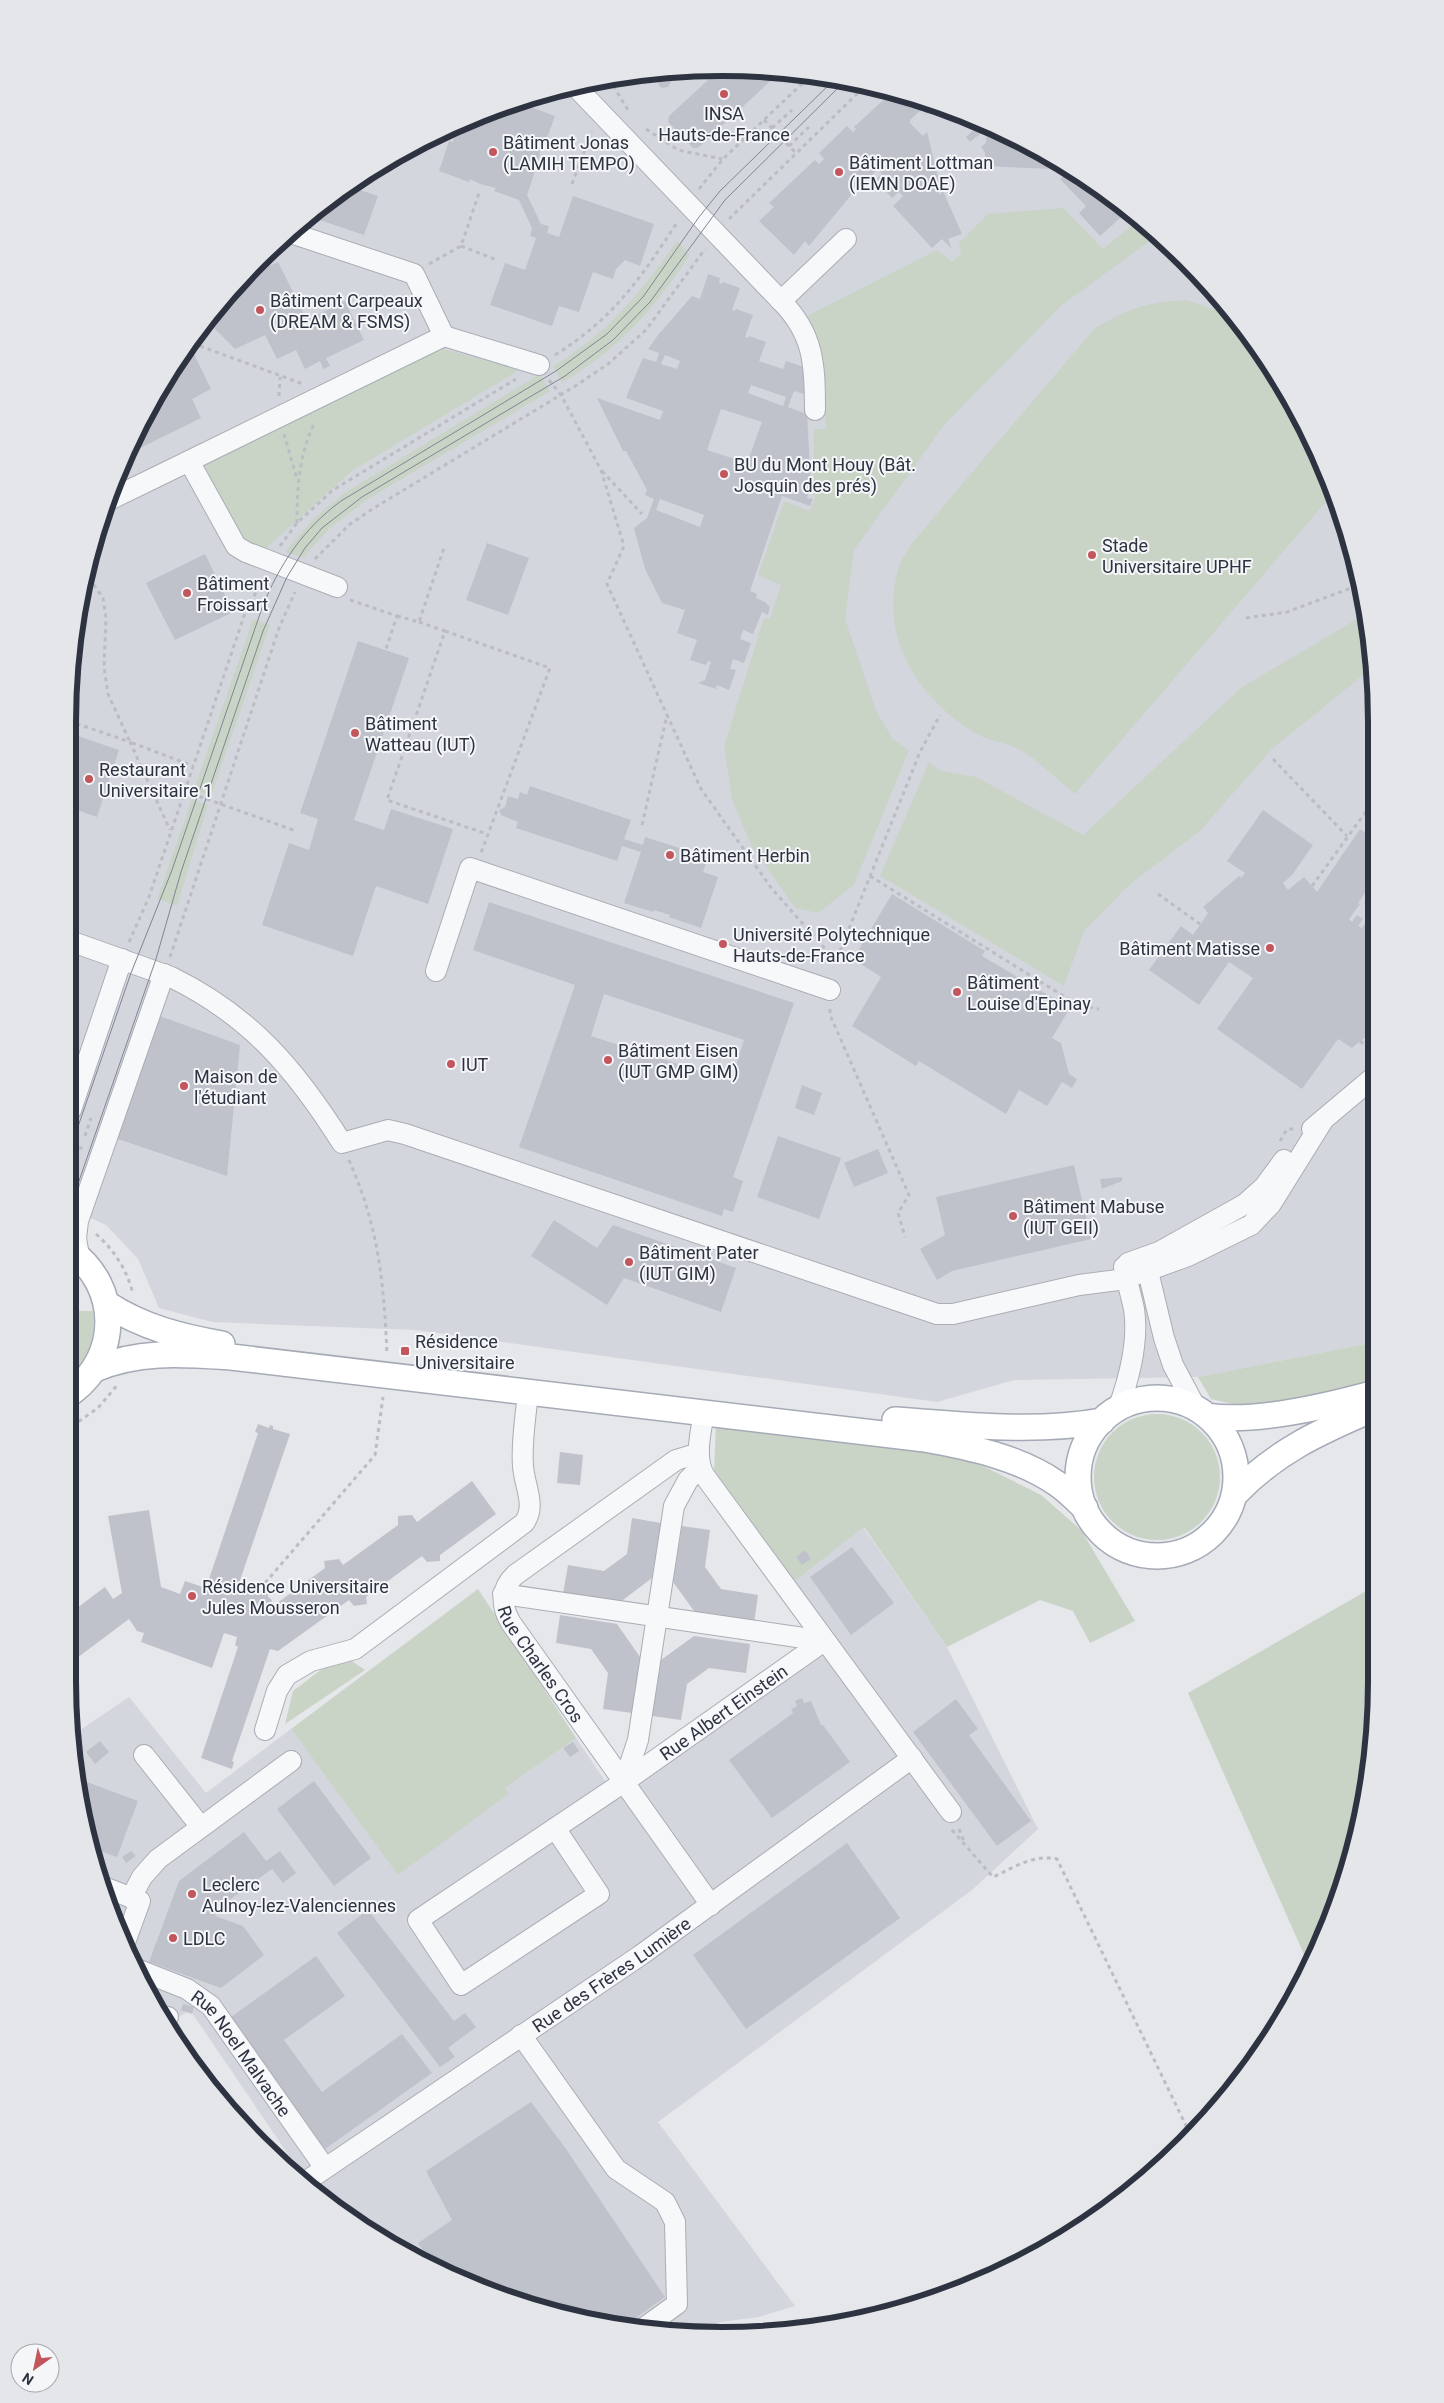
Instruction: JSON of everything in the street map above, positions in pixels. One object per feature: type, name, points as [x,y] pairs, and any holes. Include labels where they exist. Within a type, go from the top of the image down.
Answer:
[{"type":"main road","points":[[76,1255],[97,1278],[107,1304],[107,1338],[94,1369],[76,1388]]},
{"type":"main road","points":[[107,1304],[130,1318],[151,1327],[227,1344],[862,1417],[1069,1427],[1110,1415],[1139,1401],[1161,1399],[1184,1403],[1202,1413],[1223,1434],[1233,1455],[1236,1479],[1234,1494],[1225,1518],[1210,1537],[1189,1550],[1165,1556],[1140,1554],[1117,1545],[1098,1529],[1085,1508],[1079,1485],[1080,1462],[1088,1440],[1110,1415]]},
{"type":"main road","points":[[94,1369],[123,1358],[156,1354],[223,1356],[924,1439],[966,1447],[1032,1469],[1057,1484],[1085,1508]]},
{"type":"main road","points":[[1202,1413],[1234,1419],[1252,1418],[1368,1395]]},
{"type":"main road","points":[[1234,1494],[1257,1472],[1279,1455],[1320,1432],[1368,1411]]},
{"type":"street","points":[[581,92],[797,319],[810,348],[814,364],[815,410]]},
{"type":"street","points":[[297,235],[414,274],[444,336]]},
{"type":"street","points":[[781,301],[846,239]]},
{"type":"street","points":[[118,496],[444,336],[539,365]]},
{"type":"street","points":[[189,461],[236,546],[246,552],[304,574],[340,592]]},
{"type":"street","points":[[436,971],[470,868],[830,990]]},
{"type":"street","points":[[76,943],[164,974],[186,984],[224,1009],[273,1050],[306,1087],[342,1142],[388,1130],[404,1134],[937,1314],[953,1314],[1079,1285],[1199,1251],[1251,1225],[1259,1218],[1279,1192],[1322,1122],[1368,1082]]},
{"type":"street","points":[[76,1095],[122,959]]},
{"type":"street","points":[[76,1238],[77,1226],[164,974]]},
{"type":"street","points":[[1146,1265],[1166,1347],[1178,1375],[1202,1413]]},
{"type":"street","points":[[1110,1415],[1128,1378],[1135,1329],[1134,1310],[1125,1271]]},
{"type":"street","points":[[265,1730],[277,1691],[287,1675],[311,1662],[355,1649],[524,1523],[528,1518],[530,1506],[522,1457],[528,1391]]},
{"type":"street","points":[[624,1782],[638,1740],[674,1506],[700,1461],[704,1412]]},
{"type":"street","name":"Rue Charles Cros","points":[[700,1461],[676,1460],[515,1575],[506,1586],[503,1594],[508,1617],[711,1905]]},
{"type":"street","points":[[700,1461],[824,1641],[951,1812]]},
{"type":"street","points":[[503,1594],[824,1641]]},
{"type":"street","name":"Rue Albert Einstein","points":[[556,1828],[599,1894],[461,1986],[418,1920],[624,1782],[824,1641]]},
{"type":"street","points":[[144,1755],[201,1827]]},
{"type":"street","name":"Rue des Frères Lumière","points":[[310,2178],[711,1905],[912,1758]]},
{"type":"street","points":[[131,1898],[149,1868],[291,1761]]},
{"type":"street","points":[[111,1890],[140,1901],[128,1934]]},
{"type":"street","name":"Rue Noel Malvache","points":[[146,1973],[187,1989],[211,2006],[325,2168]]},
{"type":"street","points":[[522,2035],[616,2169],[665,2202],[672,2214],[675,2222],[677,2304],[652,2322]]},
{"type":"path","points":[[122,959],[149,897],[244,616],[271,562],[291,530],[333,490],[539,365],[584,335],[619,304],[637,283],[708,176],[723,159],[804,82]]},
{"type":"path","points":[[613,86],[629,113]]},
{"type":"path","points":[[164,974],[279,628],[304,574],[330,542],[360,518],[561,395],[608,364],[646,330],[716,234],[795,152],[859,91]]},
{"type":"path","points":[[772,128],[792,110]]},
{"type":"path","points":[[764,120],[795,152]]},
{"type":"path","points":[[642,125],[678,150],[723,159]]},
{"type":"path","points":[[790,146],[809,128]]},
{"type":"path","points":[[572,184],[592,130]]},
{"type":"path","points":[[414,274],[461,246],[479,193]]},
{"type":"path","points":[[461,246],[497,260]]},
{"type":"path","points":[[561,395],[601,470],[624,546],[607,584],[701,789],[772,889],[836,961]]},
{"type":"path","points":[[278,417],[297,481]]},
{"type":"path","points":[[601,470],[642,514]]},
{"type":"path","points":[[419,622],[445,545]]},
{"type":"path","points":[[92,582],[103,598],[106,618],[104,667],[108,694],[171,830]]},
{"type":"path","points":[[1246,618],[1287,612],[1353,587]]},
{"type":"path","points":[[340,592],[397,616],[550,668],[475,870]]},
{"type":"path","points":[[386,649],[397,616]]},
{"type":"path","points":[[444,631],[387,800],[487,834]]},
{"type":"path","points":[[905,1237],[898,1213],[909,1195],[830,1015],[830,990],[836,961],[920,752],[940,714]]},
{"type":"path","points":[[642,825],[667,715]]},
{"type":"path","points":[[76,723],[193,766]]},
{"type":"path","points":[[1272,759],[1346,836]]},
{"type":"path","points":[[184,791],[296,832]]},
{"type":"path","points":[[1312,886],[1368,807]]},
{"type":"path","points":[[870,876],[1078,1005],[1099,1009]]},
{"type":"path","points":[[1158,894],[1200,924]]},
{"type":"path","points":[[1360,1042],[1368,1048]]},
{"type":"path","points":[[1279,1146],[1286,1129],[1298,1127]]},
{"type":"path","points":[[993,1878],[1032,1858],[1046,1857],[1057,1859],[1188,2129]]},
{"type":"shaded area","name":"Université Polytechnique Hauts-de-France","points":[[722,76],[764,78],[806,82],[889,98],[969,125],[1008,143],[1081,185],[1115,210],[1148,236],[1208,296],[1259,363],[1301,436],[1319,475],[1346,555],[1362,638],[1368,722],[1368,1343],[1198,1377],[1014,1380],[937,1402],[415,1330],[212,1322],[159,1308],[138,1259],[106,1225],[76,1211],[76,722],[82,638],[89,596],[98,555],[125,475],[163,399],[185,363],[236,296],[296,236],[363,185],[399,163],[475,125],[514,111],[555,98],[638,82]]},
{"type":"shaded area","points":[[1063,208],[1103,249],[1133,224],[1152,240],[1062,305],[945,424],[854,550],[845,619],[876,711],[893,739],[909,750],[854,885],[818,913],[795,908],[750,843],[732,799],[724,746],[764,618],[770,619],[781,585],[758,575],[784,501],[810,511],[816,496],[811,494],[814,483],[814,429],[826,429],[821,376],[803,318],[937,250],[952,262],[961,254],[959,243],[988,214]]},
{"type":"shaded area","points":[[677,241],[690,255],[662,294],[634,327],[602,356],[562,383],[553,366],[591,340],[622,311],[650,278]]},
{"type":"shaded area","name":"Stade Universitaire UPHF","points":[[1187,300],[1221,312],[1259,363],[1281,399],[1301,436],[1328,500],[1075,794],[1025,753],[980,736],[955,719],[936,702],[921,684],[908,664],[899,642],[894,619],[894,595],[898,570],[912,543],[1094,329],[1128,311],[1160,302]]},
{"type":"shaded area","points":[[440,348],[519,370],[352,471],[265,549],[248,545],[199,467]]},
{"type":"shaded area","points":[[540,374],[550,391],[368,499],[329,529],[303,558],[285,552],[315,517],[346,492]]},
{"type":"shaded area","points":[[1359,618],[1365,673],[1272,749],[1199,832],[1129,885],[1084,931],[1064,986],[880,876],[929,762],[941,771],[976,777],[1083,835],[1242,687]]},
{"type":"shaded area","points":[[253,619],[270,625],[211,796],[194,790]]},
{"type":"shaded area","points":[[192,799],[208,805],[177,906],[157,899]]},
{"type":"shaded area","points":[[76,1308],[77,1311],[93,1311],[94,1320],[90,1345],[76,1369]]},
{"type":"shaded area","points":[[1368,1343],[1368,1383],[1352,1388],[1246,1407],[1211,1399],[1198,1377]]},
{"type":"shaded area","points":[[1157,1414],[1181,1419],[1202,1432],[1215,1453],[1220,1477],[1215,1501],[1202,1522],[1181,1535],[1157,1540],[1133,1535],[1112,1522],[1099,1501],[1094,1477],[1099,1453],[1112,1432],[1133,1419]]},
{"type":"shaded area","points":[[716,1425],[903,1442],[983,1466],[1041,1495],[1081,1530],[1135,1621],[1090,1643],[1073,1611],[1040,1600],[947,1647],[864,1527],[795,1581],[714,1470]]},
{"type":"shaded area","points":[[863,1527],[947,1647],[1038,1829],[972,1890],[658,2122],[795,2306],[759,2317],[720,2322],[712,2327],[638,2321],[596,2314],[555,2305],[475,2278],[436,2260],[363,2218],[298,2168],[190,2010],[173,2021],[163,2004],[125,1928],[98,1848],[82,1765],[79,1731],[129,1697],[206,1793],[291,1729],[398,1874],[508,1794],[505,1788],[576,1738],[618,1800],[836,1637],[795,1581]]},
{"type":"shaded area","points":[[478,1589],[576,1738],[505,1788],[509,1794],[398,1875],[291,1729]]},
{"type":"shaded area","points":[[1368,1590],[1366,1723],[1355,1807],[1346,1848],[1333,1889],[1319,1928],[1305,1957],[1188,1693]]},
{"type":"shaded area","points":[[349,1659],[365,1670],[285,1724],[293,1691],[326,1666]]},
{"type":"building","name":"INSA Hauts-de-France","points":[[712,76],[773,79],[698,148],[693,148],[668,122],[669,116]]},
{"type":"building","points":[[673,79],[668,87],[662,88],[658,85],[660,80]]},
{"type":"building","name":"Bâtiment Lottman (IEMN DOAE)","points":[[886,97],[930,111],[926,114],[922,109],[910,120],[910,123],[923,136],[927,132],[941,189],[938,190],[939,195],[943,191],[962,234],[948,239],[952,249],[942,239],[932,248],[893,206],[903,196],[899,192],[892,198],[875,180],[882,174],[878,169],[859,187],[857,185],[850,191],[852,194],[809,246],[805,241],[794,255],[759,221],[774,207],[769,203],[815,160],[819,164],[824,159],[819,153],[847,126],[853,132],[856,129],[854,127]]},
{"type":"building","points":[[529,106],[555,116],[544,146],[541,145],[539,158],[532,170],[535,171],[527,195],[541,224],[549,226],[547,233],[559,237],[573,196],[654,224],[640,266],[625,260],[616,269],[613,279],[593,272],[579,312],[559,306],[552,326],[490,305],[505,263],[525,270],[536,238],[530,236],[532,228],[519,200],[494,191],[496,188],[470,179],[469,182],[439,171],[449,141],[453,142],[455,134],[475,125]]},
{"type":"building","points":[[976,128],[983,132],[970,142],[966,137]]},
{"type":"building","points":[[987,133],[1054,168],[985,166],[985,153],[981,147],[986,143]]},
{"type":"building","points":[[1065,175],[1123,216],[1100,236],[1079,213],[1086,206],[1060,179]]},
{"type":"building","points":[[357,189],[378,196],[364,235],[317,219]]},
{"type":"building","name":"Bâtiment Carpeaux (DREAM & FSMS)","points":[[278,262],[307,320],[345,301],[364,340],[326,358],[330,366],[323,369],[320,361],[305,369],[296,350],[277,359],[265,335],[235,349],[212,326],[236,296],[261,269]]},
{"type":"building","name":"BU du Mont Houy (Bât. Josquin des prés)","points":[[708,274],[720,278],[719,283],[722,284],[723,282],[740,288],[732,310],[735,311],[736,309],[753,315],[745,337],[748,338],[749,336],[766,342],[759,361],[783,369],[786,361],[804,367],[807,395],[794,391],[788,407],[807,414],[811,484],[807,498],[813,499],[810,506],[782,496],[750,591],[757,594],[756,598],[765,602],[770,607],[768,615],[762,612],[753,634],[743,630],[740,639],[751,643],[744,663],[733,659],[730,669],[736,670],[729,690],[717,685],[716,689],[698,683],[705,680],[711,662],[708,661],[706,665],[690,660],[697,640],[677,633],[685,610],[662,603],[645,569],[634,528],[647,518],[654,499],[645,495],[647,490],[626,451],[623,451],[597,398],[660,420],[663,411],[626,398],[643,358],[656,362],[659,353],[648,349],[658,335],[692,296],[700,299]],"holes":[[[665,355],[680,361],[677,369],[661,364]],[[751,385],[786,397],[783,406],[748,393]],[[721,409],[762,422],[747,463],[707,450]],[[660,499],[704,515],[700,527],[656,510]]]},
{"type":"building","points":[[193,352],[211,389],[192,399],[201,418],[137,450],[163,399]]},
{"type":"building","points":[[487,543],[529,558],[508,615],[466,600]]},
{"type":"building","name":"Bâtiment Froissart","points":[[205,554],[233,612],[175,640],[146,583]]},
{"type":"building","name":"Bâtiment Watteau (IUT)","points":[[358,641],[409,658],[354,820],[384,830],[391,809],[453,829],[428,904],[376,886],[353,956],[262,925],[289,843],[309,850],[318,819],[300,813]]},
{"type":"building","name":"Restaurant Universitaire 1","points":[[76,735],[119,750],[97,817],[76,810]]},
{"type":"building","name":"Bâtiment Herbin","points":[[530,786],[631,820],[624,839],[643,845],[645,837],[708,857],[703,872],[718,877],[701,928],[669,917],[670,915],[624,903],[641,852],[622,846],[617,861],[516,828],[518,822],[501,815],[499,810],[505,807],[508,796],[518,799],[520,792],[527,795]]},
{"type":"building","name":"Bâtiment Matisse","points":[[1263,810],[1313,845],[1292,875],[1283,883],[1288,890],[1304,877],[1317,892],[1360,829],[1368,835],[1368,889],[1349,919],[1352,922],[1357,915],[1363,919],[1358,926],[1362,928],[1368,919],[1368,1035],[1352,1048],[1338,1039],[1302,1089],[1217,1029],[1253,978],[1229,962],[1199,1005],[1149,970],[1181,926],[1193,935],[1208,913],[1203,907],[1245,873],[1227,861]]},
{"type":"building","name":"Bâtiment Louise d'Epinay","points":[[892,894],[985,951],[982,956],[1070,1008],[1052,1038],[1061,1043],[1069,1074],[1077,1079],[1072,1088],[1062,1082],[1047,1106],[1019,1090],[1006,1114],[919,1061],[916,1066],[852,1026],[881,977],[853,959]]},
{"type":"building","name":"Bâtiment Eisen (IUT GMP GIM)","points":[[489,902],[794,1003],[733,1177],[743,1181],[733,1212],[724,1209],[722,1216],[519,1147],[575,985],[473,950]],"holes":[[[604,994],[744,1040],[731,1081],[591,1036]]]},
{"type":"building","name":"Maison de l'étudiant","points":[[157,1015],[240,1045],[227,1176],[115,1138]]},
{"type":"building","points":[[802,1085],[822,1093],[814,1115],[795,1108]]},
{"type":"building","points":[[778,1136],[841,1158],[819,1219],[757,1197]]},
{"type":"building","points":[[878,1149],[888,1173],[854,1187],[844,1163]]},
{"type":"building","name":"Bâtiment Mabuse (IUT GEII)","points":[[1074,1165],[1091,1239],[952,1271],[937,1280],[920,1249],[945,1235],[936,1197]]},
{"type":"building","points":[[1122,1177],[1122,1181],[1102,1189],[1100,1179]]},
{"type":"building","points":[[1129,1203],[1129,1206],[1109,1216],[1106,1205]]},
{"type":"building","name":"Bâtiment Pater (IUT GIM)","points":[[554,1220],[597,1248],[613,1225],[736,1268],[721,1312],[624,1278],[607,1305],[531,1256]]},
{"type":"building","name":"Résidence Universitaire Jules Mousseron","points":[[258,1424],[269,1428],[270,1425],[273,1426],[273,1429],[290,1434],[237,1589],[244,1589],[250,1584],[255,1585],[259,1591],[268,1594],[268,1597],[272,1600],[269,1609],[325,1568],[324,1561],[339,1559],[343,1565],[398,1525],[398,1516],[412,1515],[417,1522],[472,1481],[496,1514],[440,1555],[440,1561],[427,1562],[422,1556],[366,1597],[367,1604],[354,1606],[349,1600],[278,1651],[270,1649],[232,1761],[234,1762],[232,1769],[201,1758],[238,1647],[235,1645],[237,1637],[224,1633],[212,1668],[141,1642],[144,1633],[137,1631],[129,1619],[76,1659],[76,1609],[105,1587],[113,1599],[122,1593],[108,1516],[149,1510],[161,1587],[180,1594],[185,1581],[206,1588],[258,1433],[255,1432]]},
{"type":"building","points":[[560,1452],[583,1455],[580,1485],[557,1483]]},
{"type":"building","points":[[632,1518],[661,1523],[652,1578],[619,1603],[563,1594],[568,1565],[604,1571],[627,1554]]},
{"type":"building","points":[[682,1526],[710,1530],[705,1567],[721,1589],[758,1595],[754,1624],[697,1615],[673,1582]]},
{"type":"building","points":[[852,1547],[894,1603],[851,1635],[810,1577]]},
{"type":"building","points":[[805,1550],[811,1559],[802,1565],[796,1557]]},
{"type":"building","points":[[560,1615],[617,1624],[640,1657],[632,1713],[603,1709],[608,1673],[591,1649],[556,1643]]},
{"type":"building","points":[[694,1636],[750,1644],[746,1673],[709,1668],[687,1684],[681,1720],[652,1716],[661,1660]]},
{"type":"building","points":[[802,1698],[804,1703],[811,1701],[821,1725],[823,1725],[850,1762],[772,1818],[729,1760],[793,1713],[791,1709],[797,1706],[795,1701]]},
{"type":"building","points":[[956,1699],[978,1729],[969,1735],[1031,1821],[997,1846],[913,1732]]},
{"type":"building","points":[[100,1741],[109,1752],[95,1764],[86,1752]]},
{"type":"building","points":[[573,1742],[579,1751],[570,1757],[563,1748]]},
{"type":"building","points":[[85,1781],[138,1801],[117,1857],[99,1850]]},
{"type":"building","points":[[314,1781],[371,1858],[334,1886],[277,1809]]},
{"type":"building","points":[[244,1832],[266,1861],[280,1851],[296,1873],[283,1883],[272,1869],[217,1909],[215,1916],[243,1926],[264,1955],[221,1988],[149,1962],[179,1881]]},
{"type":"building","points":[[847,1843],[900,1918],[746,2029],[693,1955]]},
{"type":"building","points":[[131,1851],[136,1856],[126,1863],[122,1857]]},
{"type":"building","points":[[368,1910],[454,2021],[465,2013],[476,2027],[448,2048],[455,2057],[440,2067],[337,1933]]},
{"type":"building","points":[[316,1956],[345,1996],[284,2040],[322,2092],[402,2034],[432,2073],[325,2149],[231,2017]]},
{"type":"building","points":[[183,2004],[194,2007],[192,2014],[181,2010]]},
{"type":"building","points":[[531,2102],[566,2149],[665,2297],[633,2320],[555,2305],[475,2278],[436,2260],[426,2255],[418,2243],[452,2220],[426,2171]]},
{"type":"tram line","points":[[76,1132],[131,973],[172,870],[262,608],[276,577],[294,549],[315,523],[341,501],[556,371],[607,334],[643,297],[699,217],[720,191],[828,86]]},
{"type":"tram line","points":[[76,1190],[156,959],[181,872],[263,631],[287,577],[305,548],[322,528],[362,497],[565,376],[613,340],[650,302],[725,200],[839,87]]},
{"type":"place","name":"INSA Hauts-de-France","points":[[724,94]]},
{"type":"place","name":"Bâtiment Jonas (LAMIH TEMPO)","points":[[493,152]]},
{"type":"place","name":"Bâtiment Lottman (IEMN DOAE)","points":[[839,172]]},
{"type":"place","name":"Bâtiment Carpeaux (DREAM & FSMS)","points":[[260,310]]},
{"type":"place","name":"BU du Mont Houy (Bât. Josquin des prés)","points":[[724,474]]},
{"type":"place","name":"Stade Universitaire UPHF","points":[[1092,555]]},
{"type":"place","name":"Bâtiment Froissart","points":[[187,593]]},
{"type":"place","name":"Bâtiment Watteau (IUT)","points":[[355,733]]},
{"type":"place","name":"Restaurant Universitaire 1","points":[[89,779]]},
{"type":"place","name":"Bâtiment Herbin","points":[[670,855]]},
{"type":"place","name":"Université Polytechnique Hauts-de-France","points":[[723,944]]},
{"type":"place","name":"Bâtiment Matisse","points":[[1270,948]]},
{"type":"place","name":"Bâtiment Louise d'Epinay","points":[[957,992]]},
{"type":"place","name":"Bâtiment Eisen (IUT GMP GIM)","points":[[608,1060]]},
{"type":"place","name":"IUT","points":[[451,1064]]},
{"type":"place","name":"Maison de l'étudiant","points":[[184,1086]]},
{"type":"place","name":"Bâtiment Mabuse (IUT GEII)","points":[[1013,1216]]},
{"type":"place","name":"Bâtiment Pater (IUT GIM)","points":[[629,1262]]},
{"type":"place","name":"Résidence Universitaire","points":[[405,1351]]},
{"type":"place","name":"Résidence Universitaire Jules Mousseron","points":[[192,1596]]},
{"type":"place","name":"Leclerc Aulnoy-lez-Valenciennes","points":[[192,1894]]},
{"type":"place","name":"LDLC","points":[[173,1938]]}]
